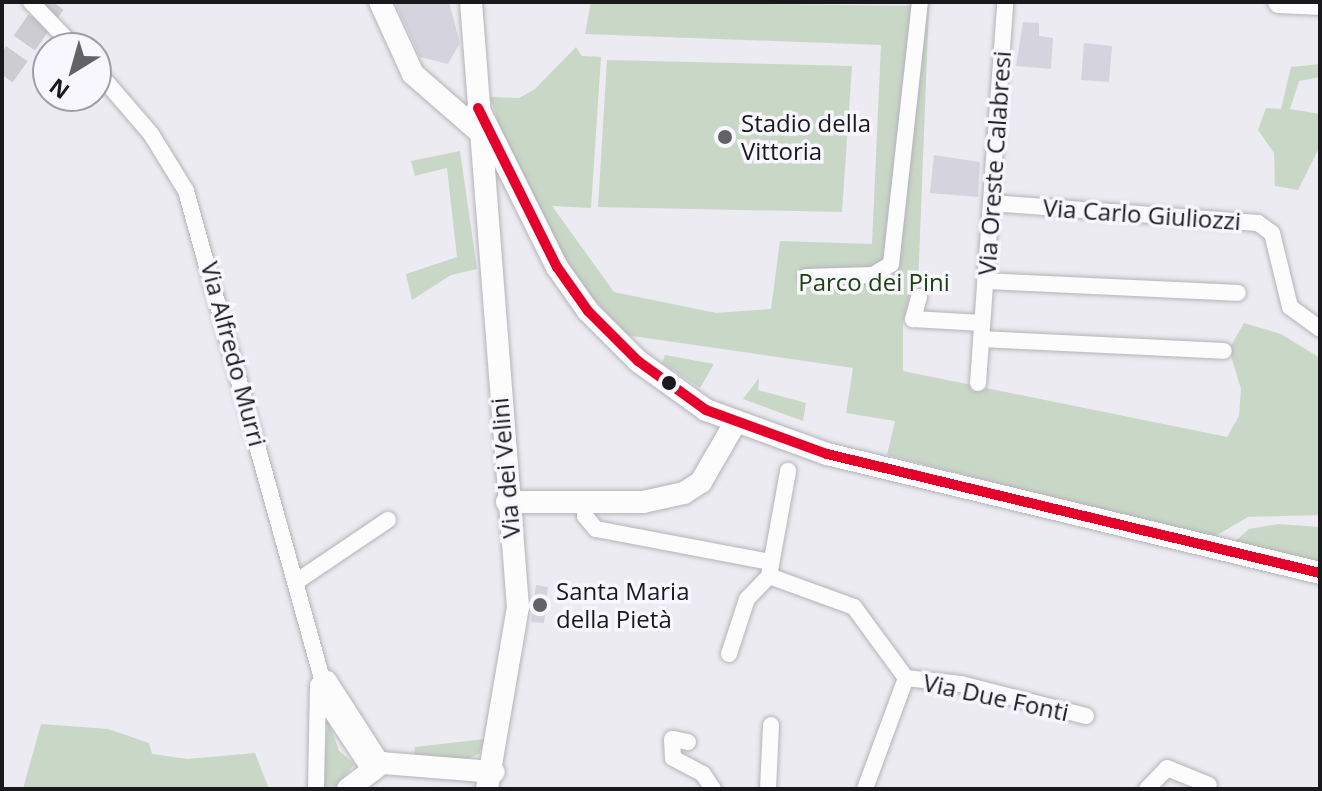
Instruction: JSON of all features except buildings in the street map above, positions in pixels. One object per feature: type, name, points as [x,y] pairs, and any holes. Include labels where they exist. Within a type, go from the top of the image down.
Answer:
[{"type":"main road","name":"Via dei Velini","points":[[380,2],[393,42],[432,89],[483,135]]},
{"type":"main road","points":[[1279,2],[1320,4]]},
{"type":"main road","points":[[476,7],[474,58],[478,108],[492,163],[588,311],[666,384],[735,423],[827,454],[1320,573]]},
{"type":"main road","points":[[432,89],[462,81],[474,58]]},
{"type":"main road","name":"Via dei Velini","points":[[451,106],[492,163],[507,502],[518,607],[492,783]]},
{"type":"main road","points":[[478,108],[492,163]]},
{"type":"main road","points":[[507,502],[643,502],[684,493],[701,482],[735,423]]},
{"type":"main road","points":[[348,789],[375,765],[492,783]]},
{"type":"street","points":[[31,2],[60,32]]},
{"type":"street","points":[[806,277],[873,275],[891,264],[920,2]]},
{"type":"street","name":"Via Oreste Calabresi","points":[[978,383],[1005,2]]},
{"type":"street","name":"Via Alfredo Murri","points":[[112,89],[151,134],[186,191],[318,664]]},
{"type":"street","name":"Via Carlo Giuliozzi","points":[[991,203],[1258,223],[1272,233],[1290,307],[1320,329]]},
{"type":"street","points":[[985,281],[1238,293]]},
{"type":"street","points":[[919,297],[913,319],[982,331],[1224,351]]},
{"type":"street","points":[[729,654],[747,599],[770,569],[788,471]]},
{"type":"street","points":[[586,502],[585,516],[596,529],[770,569]]},
{"type":"street","points":[[296,582],[388,520]]},
{"type":"street","name":"Via Due Fonti","points":[[770,569],[854,607],[906,678],[961,684],[1086,716]]},
{"type":"street","points":[[318,664],[375,765]]},
{"type":"street","points":[[316,789],[318,664]]},
{"type":"street","name":"Via Due Fonti","points":[[865,789],[906,678]]},
{"type":"street","points":[[768,789],[771,725]]},
{"type":"street","points":[[688,742],[672,739],[673,758],[703,774],[713,789]]},
{"type":"street","points":[[1147,789],[1167,768],[1209,785]]},
{"type":"green space","name":"Parco dei Pini","points":[[591,2],[929,6],[918,286],[912,286],[903,323],[903,371],[1227,437],[1239,416],[1241,389],[1229,349],[1244,323],[1281,334],[1320,358],[1320,515],[1248,517],[1212,538],[887,455],[895,421],[846,413],[853,368],[625,335],[562,263],[512,164],[490,97],[519,98],[535,89],[576,47],[582,56],[601,57],[591,208],[552,206],[614,292],[716,313],[771,309],[780,241],[872,244],[881,45],[585,34]]},
{"type":"green space","name":"Stadio della Vittoria","points":[[607,60],[852,66],[842,212],[598,207]]},
{"type":"green space","points":[[1320,64],[1320,77],[1299,81],[1290,109],[1320,114],[1320,146],[1298,190],[1275,186],[1274,153],[1258,130],[1266,108],[1281,109],[1291,67]]},
{"type":"green space","points":[[460,151],[477,269],[451,275],[412,300],[406,274],[457,257],[447,168],[415,176],[411,161]]},
{"type":"green space","points":[[665,355],[714,364],[700,388],[662,363]]},
{"type":"green space","points":[[759,378],[758,390],[806,403],[803,421],[743,399]]},
{"type":"green space","points":[[1278,524],[1320,527],[1320,564],[1233,543],[1249,529]]},
{"type":"green space","points":[[328,719],[339,751],[355,764],[333,789],[323,789]]},
{"type":"green space","points":[[41,724],[108,729],[149,743],[152,754],[187,759],[255,753],[269,789],[23,789]]},
{"type":"green space","points":[[485,739],[479,754],[466,759],[414,755],[415,747]]},
{"type":"tunnel","points":[[2,75],[53,2]]},
{"type":"transit line","points":[[478,108],[557,267],[588,311],[638,361],[706,410],[827,454],[1320,573]]},
{"type":"place","name":"Stadio della Vittoria","points":[[725,137]]},
{"type":"place","name":"Santa Maria della Pietà","points":[[540,605]]}]
